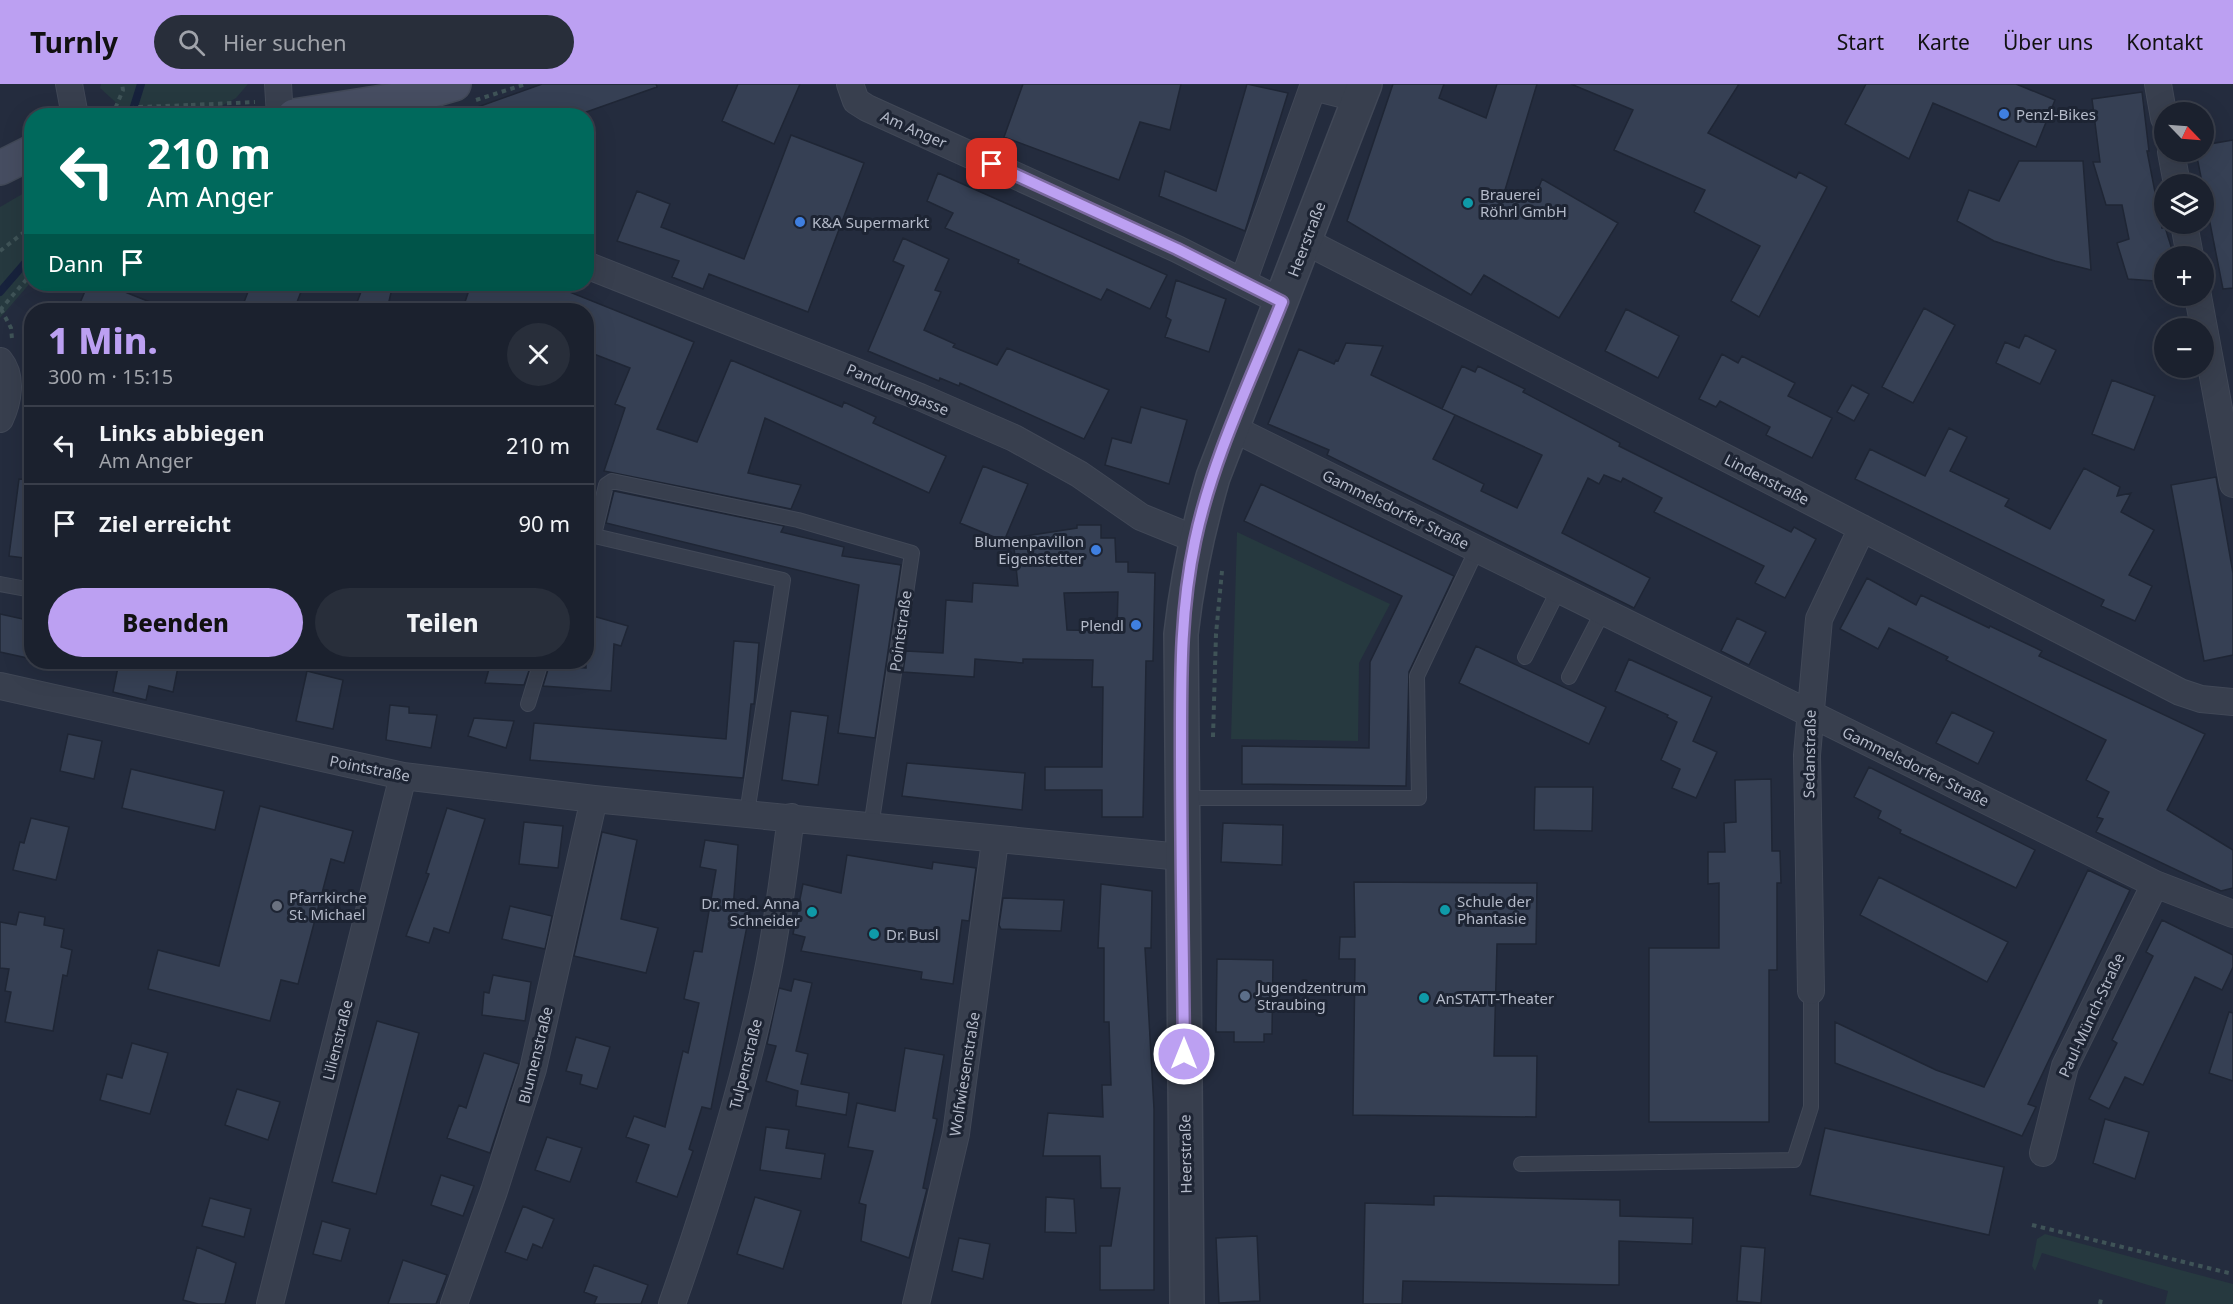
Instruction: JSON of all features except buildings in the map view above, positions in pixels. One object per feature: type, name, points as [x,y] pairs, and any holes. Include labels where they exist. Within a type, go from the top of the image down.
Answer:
[{"type":"main road","points":[[354,108],[402,99],[454,84]]},
{"type":"main road","points":[[0,168],[24,156]]},
{"type":"street","points":[[69,84],[74,108]]},
{"type":"street","points":[[278,84],[280,108]]},
{"type":"street","name":"Am Anger","points":[[850,84],[856,101],[867,108],[1282,302]]},
{"type":"street","points":[[2158,84],[2161,102]]},
{"type":"street","name":"Heerstraße","points":[[1187,1304],[1181,857],[1181,634],[1195,539],[1213,477],[1362,91],[1314,86],[1243,282]]},
{"type":"street","name":"Lindenstraße","points":[[1305,241],[2180,692],[2201,699],[2233,702]]},
{"type":"street","name":"Pandurengasse","points":[[594,268],[909,393],[1014,438],[1079,474],[1141,516],[1195,539]]},
{"type":"street","points":[[2200,306],[2233,484]]},
{"type":"street","points":[[0,361],[4,366],[8,384],[6,406],[0,419]]},
{"type":"street","name":"Gammelsdorfer Straße","points":[[1232,428],[2155,884],[2233,914]]},
{"type":"street","name":"Sedanstraße","points":[[1811,991],[1807,756],[1819,619],[1862,528]]},
{"type":"street","name":"Pointstraße","points":[[0,686],[403,776],[594,799],[791,817],[995,841],[1181,857]]},
{"type":"street","name":"Lilienstraße","points":[[270,1304],[403,776]]},
{"type":"street","name":"Blumenstraße","points":[[454,1304],[530,1080],[594,799]]},
{"type":"street","name":"Tulpenstraße","points":[[672,1304],[701,1220],[751,1047],[768,974],[791,817]]},
{"type":"street","name":"Wolfwiesenstraße","points":[[916,1304],[958,1122],[995,841]]},
{"type":"street","name":"Paul-Münch-Straße","points":[[2043,1153],[2065,1066],[2155,884]]},
{"type":"lane","name":"Pointstraße","points":[[594,522],[606,485],[612,481],[798,520],[912,553],[871,827]]},
{"type":"lane","points":[[594,536],[783,580],[747,813]]},
{"type":"lane","points":[[1181,798],[1419,798],[1417,676],[1477,549]]},
{"type":"lane","points":[[0,584],[24,588]]},
{"type":"lane","points":[[1525,657],[1559,589]]},
{"type":"lane","points":[[1569,677],[1603,611]]},
{"type":"lane","points":[[528,704],[539,669]]},
{"type":"lane","points":[[1521,1164],[1794,1160],[1811,1107],[1811,991]]},
{"type":"path","points":[[115,108],[123,90],[122,84]]},
{"type":"path","points":[[129,108],[191,105]]},
{"type":"path","points":[[0,251],[24,232]]},
{"type":"path","points":[[11,328],[1,310],[24,283]]},
{"type":"path","points":[[1213,740],[1216,634],[1222,569]]},
{"type":"path","points":[[2032,1225],[2233,1274]]},
{"type":"shaded area","points":[[101,84],[248,84],[236,98],[218,108],[122,108],[100,88]]},
{"type":"shaded area","points":[[24,193],[24,290],[0,318],[0,207]]},
{"type":"shaded area","points":[[1237,532],[1390,604],[1359,663],[1358,741],[1231,739]]},
{"type":"shaded area","points":[[2045,1234],[2233,1284],[2233,1304],[2165,1304],[2168,1291],[2042,1253],[2035,1271],[2032,1266],[2037,1239]]},
{"type":"waterway","points":[[134,108],[141,84]]},
{"type":"waterway","points":[[0,292],[24,264]]},
{"type":"place","name":"Penzl-Bikes","points":[[2004,114]]},
{"type":"place","name":"Brauerei Röhrl GmbH","points":[[1468,203]]},
{"type":"place","name":"K&A Supermarkt","points":[[800,222]]},
{"type":"place","name":"Blumenpavillon Eigenstetter","points":[[1096,550]]},
{"type":"place","name":"Plendl","points":[[1136,625]]},
{"type":"place","name":"Pfarrkirche St. Michael","points":[[277,906]]},
{"type":"place","name":"Schule der Phantasie","points":[[1445,910]]},
{"type":"place","name":"Dr. med. Anna Schneider","points":[[812,912]]},
{"type":"place","name":"Dr. Busl","points":[[874,934]]},
{"type":"place","name":"Jugendzentrum Straubing","points":[[1245,996]]},
{"type":"place","name":"AnSTATT-Theater","points":[[1424,998]]},
{"type":"route","points":[[992,164],[1177,249],[1282,302],[1213,477],[1195,539],[1185,602],[1181,634],[1184,1054]]}]
